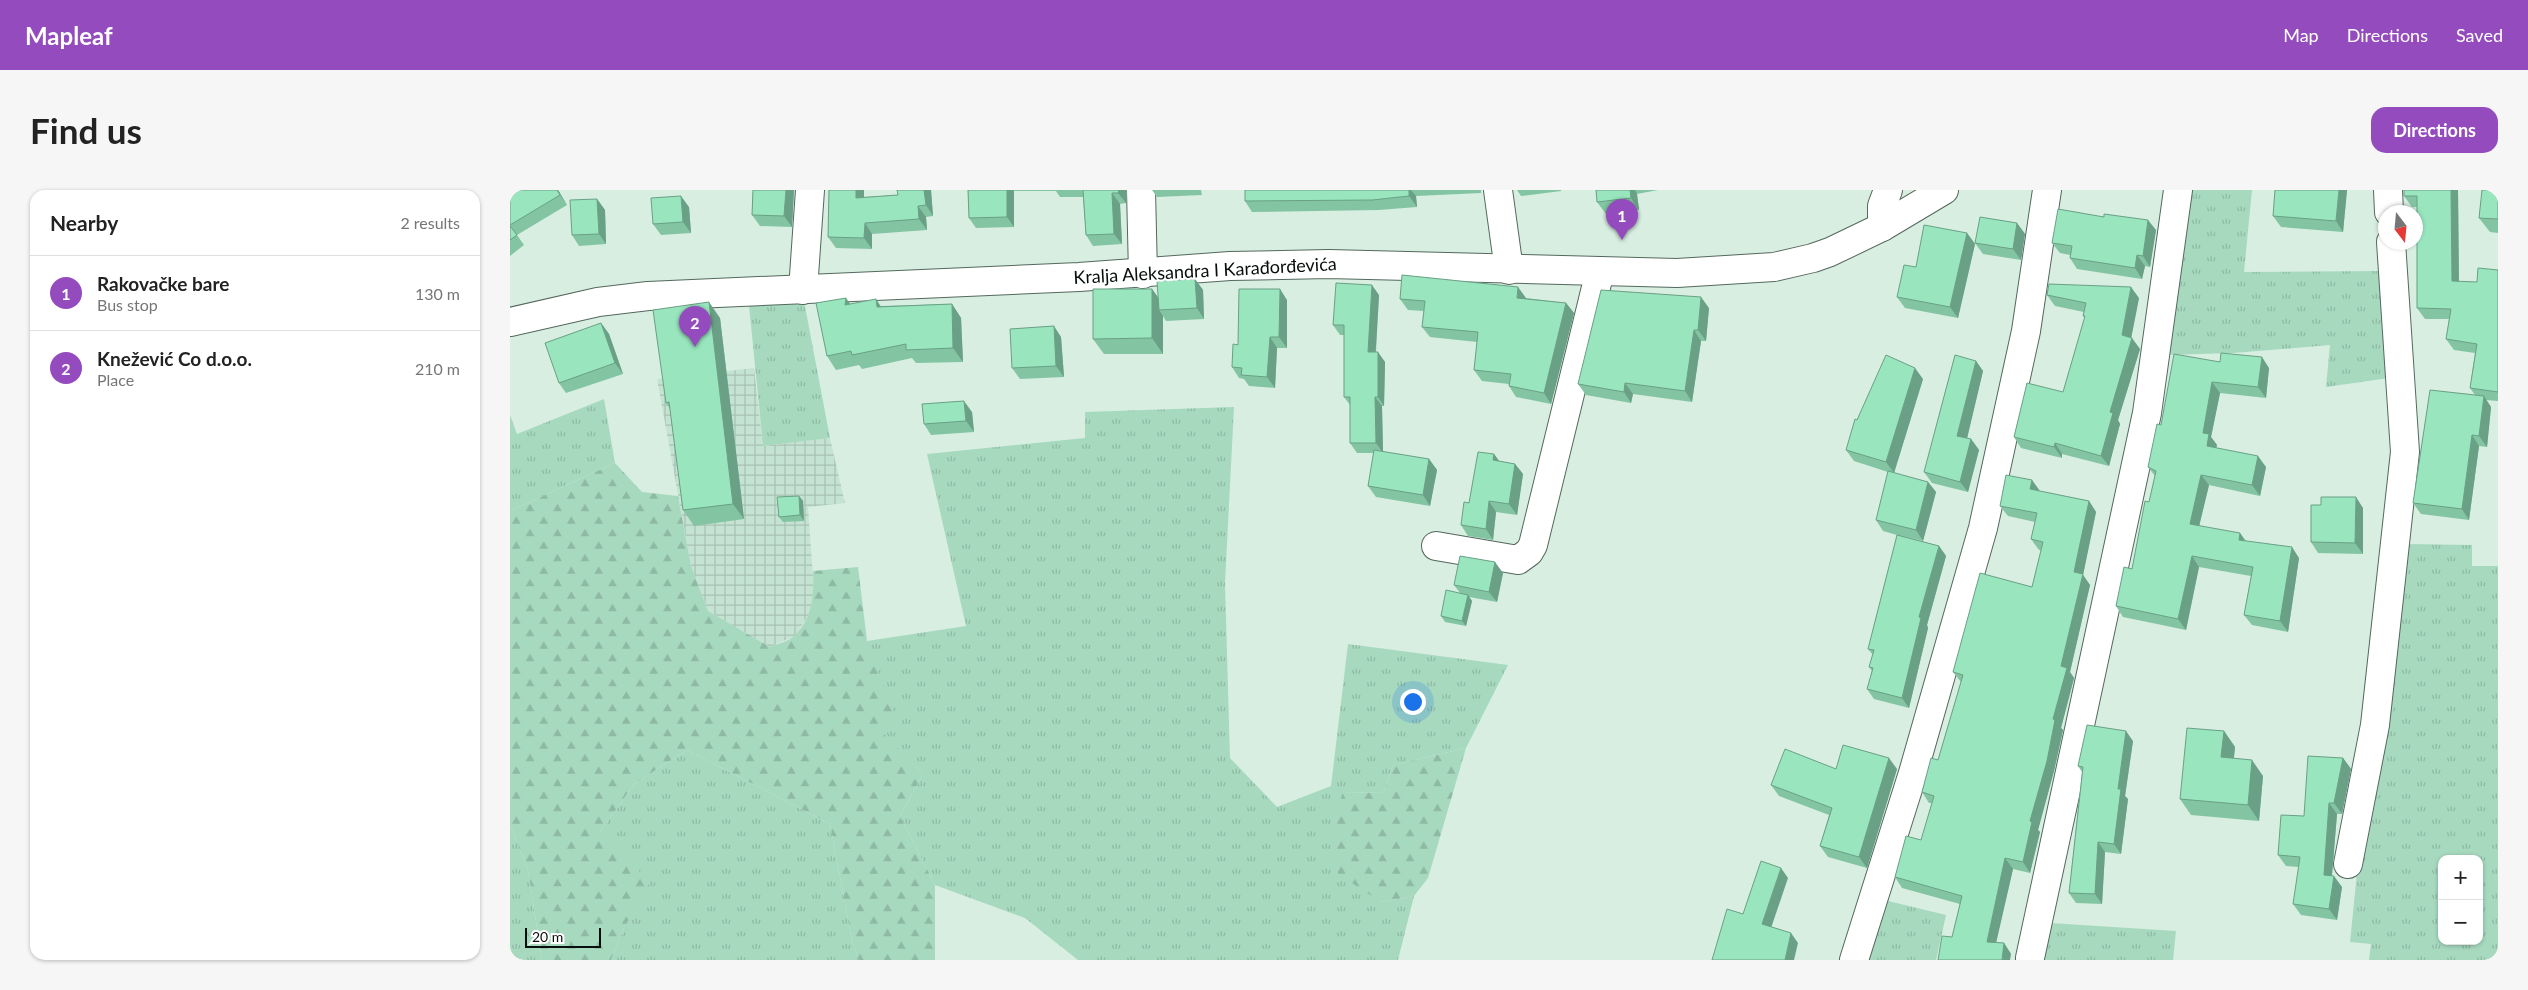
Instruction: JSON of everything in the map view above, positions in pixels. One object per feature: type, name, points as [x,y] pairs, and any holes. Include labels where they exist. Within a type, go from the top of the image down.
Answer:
[{"type":"street","points":[[803,290],[810,190]]},
{"type":"street","points":[[1141,190],[1143,274]]},
{"type":"street","points":[[1498,190],[1509,270]]},
{"type":"street","points":[[1882,227],[1882,206],[1888,190]]},
{"type":"street","name":"Kralja Aleksandra I Karađorđevića","points":[[510,322],[598,302],[648,296],[1143,274],[1230,266],[1329,264],[1676,273],[1774,267],[1814,258],[1882,227],[1944,190]]},
{"type":"street","points":[[1854,960],[1913,773],[1982,528],[2026,331],[2046,190]]},
{"type":"street","points":[[2030,958],[2147,414],[2178,190]]},
{"type":"street","points":[[2388,190],[2389,205]]},
{"type":"street","points":[[2348,864],[2376,725],[2405,452],[2391,250]]},
{"type":"street","points":[[1436,546],[1518,560],[1529,552],[1533,545],[1600,271]]},
{"type":"shaded area","points":[[754,368],[763,446],[830,438],[845,503],[808,507],[814,591],[811,611],[795,636],[770,647],[708,611],[691,566],[657,379]]},
{"type":"green space","points":[[2187,190],[2252,190],[2244,272],[2380,271],[2389,378],[2326,387],[2330,345],[2233,353],[2166,355]]},
{"type":"green space","points":[[804,301],[830,438],[763,446],[749,305]]},
{"type":"green space","points":[[604,399],[615,463],[510,511],[510,415],[517,434]]},
{"type":"green space","points":[[1234,407],[1225,583],[1230,758],[1277,807],[1331,786],[1348,644],[1508,665],[1466,748],[1393,765],[1383,793],[1343,792],[1381,902],[1414,896],[1398,960],[1078,960],[1025,918],[935,885],[900,816],[923,774],[880,731],[867,641],[966,626],[927,454],[1085,438],[1085,412]]},
{"type":"green space","points":[[615,463],[642,492],[678,496],[691,566],[708,611],[770,647],[793,637],[806,621],[811,605],[813,571],[858,567],[867,641],[895,715],[881,731],[923,774],[900,816],[935,885],[935,960],[859,960],[852,941],[830,824],[687,750],[634,784],[600,832],[650,882],[624,928],[611,960],[542,960],[528,870],[510,825],[510,511]]},
{"type":"green space","points":[[2406,544],[2472,545],[2472,566],[2498,566],[2498,960],[2369,960],[2371,944],[2350,942],[2357,873]]},
{"type":"green space","points":[[1466,748],[1428,878],[1414,896],[1381,902],[1338,874],[1332,824],[1343,792],[1383,793],[1393,765]]},
{"type":"green space","points":[[687,750],[830,824],[852,941],[859,960],[611,960],[624,928],[600,832],[634,784]]},
{"type":"green space","points":[[510,825],[528,870],[542,960],[510,960]]},
{"type":"green space","points":[[1884,900],[1946,915],[1936,960],[1868,960]]},
{"type":"green space","points":[[2050,923],[2176,931],[2173,960],[2037,960]]},
{"type":"building","points":[[510,190],[557,190],[560,195],[510,225]]},
{"type":"building","points":[[753,190],[786,190],[784,216],[752,215]]},
{"type":"building","points":[[829,190],[856,190],[856,198],[898,195],[897,190],[924,190],[926,205],[918,206],[919,219],[865,223],[864,238],[828,237]]},
{"type":"building","points":[[968,190],[1007,190],[1007,217],[969,218]]},
{"type":"building","points":[[1083,190],[1119,190],[1118,193],[1112,193],[1114,234],[1086,235]]},
{"type":"building","points":[[1245,190],[1409,190],[1409,196],[1372,200],[1245,201]]},
{"type":"building","points":[[1596,190],[1630,190],[1631,198],[1597,202]]},
{"type":"building","points":[[2275,190],[2339,190],[2336,221],[2273,216]]},
{"type":"building","points":[[2404,190],[2451,190],[2452,281],[2477,282],[2478,268],[2498,270],[2498,392],[2470,388],[2477,344],[2446,339],[2451,309],[2417,308],[2417,250],[2423,250],[2423,205],[2417,205],[2417,196],[2404,196]]},
{"type":"building","points":[[2482,190],[2498,190],[2498,219],[2479,218]]},
{"type":"building","points":[[681,196],[683,222],[653,224],[651,198]]},
{"type":"building","points":[[597,199],[599,234],[572,235],[570,200]]},
{"type":"building","points":[[2058,209],[2104,217],[2104,214],[2148,220],[2143,256],[2137,255],[2135,268],[2070,258],[2072,246],[2052,243]]},
{"type":"building","points":[[1980,217],[2017,223],[2013,249],[1975,243]]},
{"type":"building","points":[[1924,225],[1967,233],[1950,307],[1897,297],[1904,265],[1916,267]]},
{"type":"building","points":[[510,226],[517,235],[510,240]]},
{"type":"building","points":[[1402,275],[1518,287],[1517,298],[1566,303],[1544,393],[1509,386],[1511,374],[1474,370],[1478,332],[1422,327],[1425,301],[1400,299]]},
{"type":"building","points":[[1195,279],[1197,308],[1159,310],[1157,281]]},
{"type":"building","points":[[1336,283],[1372,285],[1368,352],[1378,352],[1378,397],[1375,397],[1376,443],[1350,443],[1350,397],[1344,397],[1344,325],[1333,325]]},
{"type":"building","points":[[2049,284],[2131,287],[2122,335],[2132,338],[2110,412],[2113,413],[2101,456],[2055,443],[2054,447],[2014,437],[2027,383],[2063,392],[2085,316],[2083,316],[2086,303],[2047,295]]},
{"type":"building","points":[[1093,289],[1152,289],[1152,338],[1093,339]]},
{"type":"building","points":[[1239,289],[1280,289],[1279,337],[1270,337],[1267,377],[1241,375],[1242,368],[1232,367],[1233,344],[1238,345]]},
{"type":"building","points":[[1601,290],[1701,297],[1698,330],[1694,330],[1685,391],[1625,383],[1624,392],[1578,384]]},
{"type":"building","points":[[846,298],[845,305],[876,299],[877,307],[952,304],[953,348],[906,350],[906,344],[852,355],[851,351],[827,356],[816,303]]},
{"type":"building","points":[[709,302],[733,504],[683,510],[669,402],[666,403],[653,310]]},
{"type":"building","points":[[601,323],[615,363],[559,383],[545,343]]},
{"type":"building","points":[[1054,326],[1056,366],[1012,368],[1010,329]]},
{"type":"building","points":[[2221,353],[2262,357],[2258,387],[2212,382],[2203,433],[2209,434],[2207,446],[2258,456],[2252,485],[2201,475],[2190,524],[2240,533],[2239,540],[2292,547],[2280,621],[2244,615],[2253,567],[2192,556],[2178,619],[2116,606],[2124,567],[2132,569],[2145,501],[2149,502],[2156,471],[2148,467],[2157,424],[2161,425],[2174,354],[2220,362]]},
{"type":"building","points":[[1886,355],[1915,368],[1886,462],[1846,450],[1855,419],[1857,420]]},
{"type":"building","points":[[1955,355],[1976,361],[1957,436],[1971,439],[1960,482],[1924,472]]},
{"type":"building","points":[[2430,390],[2484,396],[2479,436],[2472,435],[2462,509],[2413,503]]},
{"type":"building","points":[[964,401],[966,421],[924,424],[922,404]]},
{"type":"building","points":[[1374,450],[1429,459],[1423,495],[1368,486]]},
{"type":"building","points":[[1478,452],[1494,454],[1493,460],[1515,464],[1509,504],[1489,501],[1486,529],[1461,525],[1464,502],[1469,503]]},
{"type":"building","points":[[1888,471],[1928,482],[1916,530],[1876,520]]},
{"type":"building","points":[[2006,475],[2032,480],[2030,489],[2089,501],[2074,572],[2083,574],[2061,666],[2067,668],[2053,719],[2055,720],[2047,761],[2030,821],[2032,822],[2023,862],[2005,858],[1987,942],[2004,943],[2002,960],[1938,960],[1942,936],[1952,937],[1962,896],[1895,877],[1906,836],[1921,840],[1934,796],[1922,792],[1931,758],[1938,760],[1963,675],[1953,672],[1980,573],[2032,587],[2043,542],[2031,539],[2037,513],[2000,506]]},
{"type":"building","points":[[799,496],[800,515],[779,517],[777,497]]},
{"type":"building","points":[[2321,497],[2356,497],[2355,543],[2311,542],[2311,505],[2321,505]]},
{"type":"building","points":[[1897,535],[1939,546],[1919,617],[1921,618],[1902,698],[1867,689],[1873,668],[1869,667],[1874,650],[1868,649]]},
{"type":"building","points":[[1460,556],[1495,562],[1489,592],[1454,585]]},
{"type":"building","points":[[1446,590],[1468,595],[1462,621],[1441,616]]},
{"type":"building","points":[[2087,725],[2126,731],[2118,789],[2121,789],[2114,844],[2098,842],[2095,894],[2069,893],[2083,767],[2078,766]]},
{"type":"building","points":[[2187,728],[2224,731],[2221,757],[2252,760],[2248,805],[2180,799]]},
{"type":"building","points":[[1843,745],[1889,758],[1859,857],[1820,846],[1832,808],[1771,785],[1785,749],[1836,769]]},
{"type":"building","points":[[2308,756],[2343,758],[2334,803],[2329,803],[2324,875],[2334,876],[2329,909],[2293,904],[2300,857],[2278,855],[2281,815],[2304,816]]},
{"type":"building","points":[[1761,861],[1781,868],[1762,924],[1791,933],[1785,960],[1712,960],[1727,909],[1743,914]]},
{"type":"place","name":"Rakovačke bare","points":[[1622,240]]},
{"type":"place","name":"Knežević Co d.o.o.","points":[[695,347]]}]
